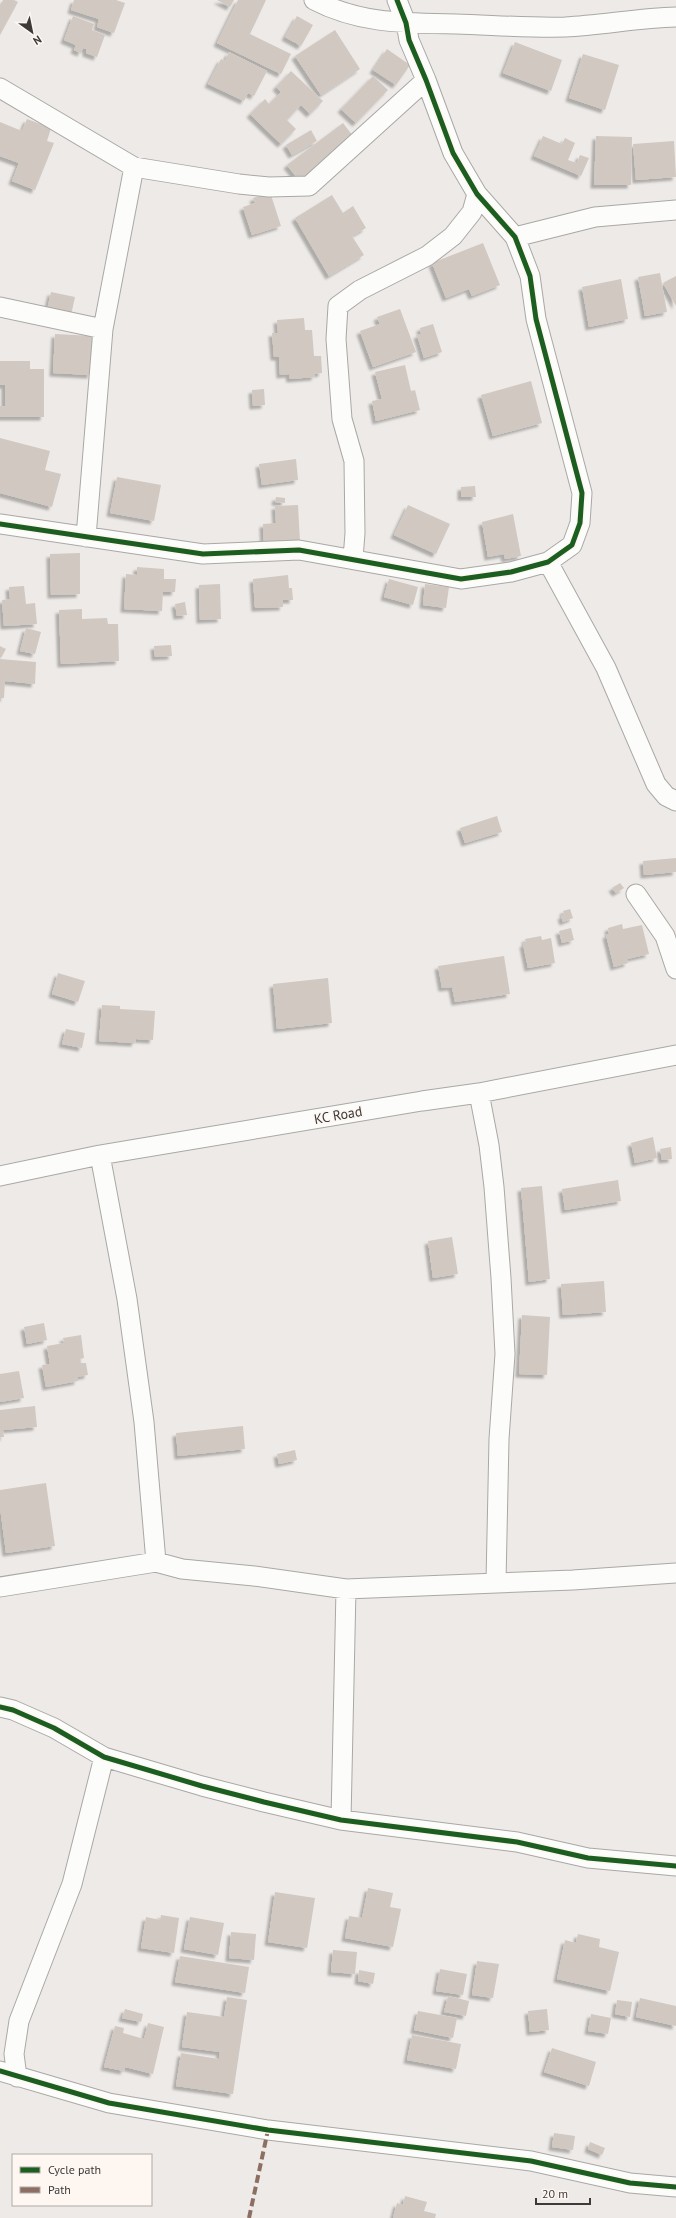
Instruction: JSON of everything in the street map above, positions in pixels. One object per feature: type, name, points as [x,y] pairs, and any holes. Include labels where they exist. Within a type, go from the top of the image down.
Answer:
[{"type":"street","points":[[314,0],[335,11],[365,19],[406,23],[563,27],[646,18],[676,17]]},
{"type":"street","points":[[0,524],[203,554],[299,550],[461,579],[512,572],[548,562],[572,545],[580,523],[582,493],[536,319],[530,276],[515,237],[477,194],[453,153],[426,80],[409,40],[406,23],[396,0]]},
{"type":"street","points":[[0,88],[134,167],[269,188],[309,186],[426,80]]},
{"type":"street","points":[[86,537],[103,329],[134,167]]},
{"type":"street","points":[[353,559],[355,533],[354,461],[342,419],[336,338],[338,306],[360,290],[427,256],[453,236],[472,212],[477,194]]},
{"type":"street","points":[[515,237],[595,217],[676,210]]},
{"type":"street","points":[[0,307],[103,329]]},
{"type":"street","points":[[548,562],[606,668],[656,784],[666,796],[676,801]]},
{"type":"street","points":[[636,894],[665,936],[676,969]]},
{"type":"street","name":"KC Road","points":[[0,1176],[100,1155],[422,1101],[479,1093],[675,1051]]},
{"type":"street","points":[[479,1093],[489,1145],[494,1187],[501,1278],[504,1354],[499,1439],[496,1582]]},
{"type":"street","points":[[100,1155],[127,1299],[144,1422],[156,1562]]},
{"type":"street","points":[[0,1587],[156,1562],[182,1569],[254,1576],[346,1589],[453,1586],[496,1582],[573,1580],[676,1573]]},
{"type":"street","points":[[341,1820],[346,1589]]},
{"type":"street","points":[[0,1707],[13,1710],[54,1728],[104,1757],[202,1786],[341,1820],[516,1842],[588,1858],[676,1866]]},
{"type":"street","points":[[104,1757],[72,1884],[19,2021],[14,2054],[8,2074],[109,2103],[268,2130],[531,2161],[630,2183],[676,2187]]},
{"type":"building","points":[[3,0],[14,0],[18,2],[0,35],[0,5]]},
{"type":"building","points":[[74,0],[116,0],[125,3],[114,33],[97,27],[99,19],[71,10]]},
{"type":"building","points":[[217,0],[234,0],[230,7]]},
{"type":"building","points":[[238,0],[266,0],[250,34],[291,54],[281,74],[217,43]]},
{"type":"building","points":[[73,16],[94,24],[92,30],[105,35],[97,57],[86,53],[86,49],[83,48],[81,53],[74,50],[76,45],[64,40]]},
{"type":"building","points":[[297,16],[313,25],[301,46],[285,37]]},
{"type":"building","points":[[335,30],[360,69],[321,95],[295,56]]},
{"type":"building","points":[[515,42],[562,60],[551,91],[503,73]]},
{"type":"building","points":[[387,49],[410,65],[396,85],[373,70]]},
{"type":"building","points":[[229,52],[267,71],[254,96],[248,93],[244,101],[208,84],[221,59],[225,61]]},
{"type":"building","points":[[583,54],[619,65],[605,110],[569,98]]},
{"type":"building","points":[[291,71],[323,101],[310,114],[301,105],[287,120],[296,129],[281,144],[250,114],[265,99],[269,104],[281,92],[276,87]]},
{"type":"building","points":[[373,76],[388,90],[356,123],[341,109]]},
{"type":"building","points":[[27,119],[51,128],[47,141],[54,143],[35,190],[12,181],[19,163],[0,156],[0,122],[22,131]]},
{"type":"building","points":[[343,123],[356,140],[301,183],[287,165]]},
{"type":"building","points":[[311,130],[317,141],[292,155],[286,145]]},
{"type":"building","points":[[543,136],[562,144],[565,138],[575,143],[568,160],[577,163],[580,155],[589,158],[581,176],[534,156]]},
{"type":"building","points":[[596,136],[632,137],[631,185],[594,185]]},
{"type":"building","points":[[674,141],[676,177],[636,180],[633,144]]},
{"type":"building","points":[[270,192],[281,226],[252,235],[243,207],[255,203],[253,198]]},
{"type":"building","points":[[332,195],[343,213],[353,206],[366,228],[352,236],[364,255],[329,276],[295,218]]},
{"type":"building","points":[[483,243],[500,285],[472,296],[469,289],[446,298],[432,263]]},
{"type":"building","points":[[660,273],[667,312],[645,316],[638,277]]},
{"type":"building","points":[[676,276],[676,306],[663,283]]},
{"type":"building","points":[[621,279],[628,319],[589,327],[582,287]]},
{"type":"building","points":[[51,292],[75,297],[71,315],[47,310]]},
{"type":"building","points":[[400,309],[416,352],[373,367],[360,331],[380,324],[377,317]]},
{"type":"building","points":[[304,318],[305,330],[312,330],[314,356],[321,356],[322,373],[315,374],[315,377],[290,379],[289,374],[280,375],[279,357],[274,357],[272,333],[278,333],[277,320]]},
{"type":"building","points":[[433,324],[442,352],[424,358],[417,335],[421,334],[420,328]]},
{"type":"building","points":[[55,334],[93,336],[91,375],[53,373]]},
{"type":"building","points":[[0,361],[30,361],[30,369],[44,369],[44,417],[0,417],[0,406],[5,406],[5,385],[0,385]]},
{"type":"building","points":[[405,365],[411,391],[415,390],[420,410],[376,421],[372,401],[382,399],[375,372]]},
{"type":"building","points":[[531,381],[542,423],[493,436],[481,395]]},
{"type":"building","points":[[264,389],[265,405],[253,406],[252,390]]},
{"type":"building","points":[[0,438],[50,451],[45,470],[61,474],[52,507],[0,493]]},
{"type":"building","points":[[296,459],[298,480],[262,485],[259,464]]},
{"type":"building","points":[[117,477],[161,485],[154,521],[110,513]]},
{"type":"building","points":[[475,486],[476,497],[461,497],[461,487]]},
{"type":"building","points":[[276,497],[285,498],[285,503],[275,502]]},
{"type":"building","points":[[298,505],[300,542],[264,544],[263,524],[276,523],[275,506]]},
{"type":"building","points":[[408,505],[450,524],[436,554],[394,535]]},
{"type":"building","points":[[513,514],[521,556],[505,559],[504,554],[488,557],[482,522]]},
{"type":"building","points":[[80,553],[80,594],[51,595],[50,554]]},
{"type":"building","points":[[137,567],[164,569],[164,579],[176,579],[175,592],[163,592],[162,611],[124,609],[126,574],[137,575]]},
{"type":"building","points":[[288,575],[289,588],[292,588],[293,600],[283,600],[283,607],[255,608],[253,579]]},
{"type":"building","points":[[389,579],[418,587],[413,605],[384,597]]},
{"type":"building","points":[[220,584],[221,619],[200,620],[199,585]]},
{"type":"building","points":[[425,584],[449,587],[446,608],[423,605]]},
{"type":"building","points":[[24,586],[26,604],[35,603],[37,624],[4,626],[2,600],[10,599],[9,587]]},
{"type":"building","points":[[185,602],[187,615],[177,616],[175,604]]},
{"type":"building","points":[[82,609],[82,619],[107,618],[108,624],[118,624],[119,661],[61,664],[59,610]]},
{"type":"building","points":[[26,628],[41,632],[35,654],[20,651]]},
{"type":"building","points":[[171,645],[172,656],[155,657],[154,646]]},
{"type":"building","points":[[0,646],[6,649],[1,658],[0,657]]},
{"type":"building","points":[[0,659],[36,662],[35,684],[5,681],[4,698],[0,698]]},
{"type":"building","points":[[497,816],[502,832],[465,843],[460,828]]},
{"type":"building","points":[[676,858],[676,872],[644,875],[643,861]]},
{"type":"building","points":[[620,883],[624,888],[616,893],[612,888]]},
{"type":"building","points":[[570,909],[573,918],[563,922],[561,916],[564,915],[563,911]]},
{"type":"building","points":[[622,924],[623,929],[642,925],[649,954],[627,959],[628,963],[614,967],[606,935],[609,934],[608,928]]},
{"type":"building","points":[[571,928],[574,940],[562,943],[559,931]]},
{"type":"building","points":[[541,936],[542,940],[551,938],[555,963],[528,968],[523,944],[526,943],[525,939]]},
{"type":"building","points":[[504,956],[510,994],[455,1002],[452,987],[442,988],[438,966]]},
{"type":"building","points":[[58,973],[85,981],[78,1002],[52,994]]},
{"type":"building","points":[[328,978],[332,1023],[277,1029],[273,984]]},
{"type":"building","points":[[102,1005],[120,1006],[120,1009],[155,1011],[153,1040],[136,1039],[135,1043],[99,1041]]},
{"type":"building","points":[[66,1029],[85,1033],[82,1048],[62,1044]]},
{"type":"building","points":[[653,1137],[657,1158],[635,1163],[631,1143]]},
{"type":"building","points":[[671,1147],[672,1159],[662,1160],[660,1149]]},
{"type":"building","points":[[618,1180],[621,1201],[565,1210],[562,1189]]},
{"type":"building","points":[[542,1186],[550,1279],[529,1282],[521,1188]]},
{"type":"building","points":[[452,1237],[458,1274],[433,1278],[428,1241]]},
{"type":"building","points":[[604,1281],[606,1312],[563,1315],[561,1284]]},
{"type":"building","points":[[522,1315],[550,1317],[547,1375],[519,1374]]},
{"type":"building","points":[[44,1323],[47,1340],[27,1344],[24,1327]]},
{"type":"building","points":[[81,1335],[84,1358],[80,1359],[81,1363],[86,1363],[88,1375],[77,1377],[78,1381],[46,1387],[42,1365],[50,1364],[47,1346],[64,1343],[63,1338]]},
{"type":"building","points":[[19,1371],[24,1398],[0,1402],[0,1374]]},
{"type":"building","points":[[35,1406],[37,1427],[3,1430],[4,1437],[0,1437],[0,1410]]},
{"type":"building","points":[[243,1426],[245,1449],[178,1456],[176,1433]]},
{"type":"building","points":[[295,1450],[297,1460],[279,1464],[277,1454]]},
{"type":"building","points":[[46,1483],[55,1546],[6,1553],[0,1507],[0,1490]]},
{"type":"building","points":[[368,1888],[393,1893],[390,1907],[401,1909],[393,1947],[345,1938],[349,1916],[362,1918]]},
{"type":"building","points":[[275,1892],[315,1898],[307,1948],[268,1942]]},
{"type":"building","points":[[161,1915],[179,1918],[174,1953],[141,1948],[146,1917],[160,1920]]},
{"type":"building","points":[[190,1917],[224,1923],[218,1955],[184,1949]]},
{"type":"building","points":[[231,1932],[256,1934],[254,1960],[229,1958]]},
{"type":"building","points":[[578,1934],[600,1939],[599,1947],[619,1952],[610,1991],[557,1979],[565,1940],[576,1943]]},
{"type":"building","points":[[333,1950],[357,1952],[355,1974],[331,1972]]},
{"type":"building","points":[[180,1956],[249,1967],[245,1993],[175,1982]]},
{"type":"building","points":[[477,1961],[499,1964],[493,1998],[472,1995]]},
{"type":"building","points":[[440,1969],[467,1974],[463,1995],[436,1991]]},
{"type":"building","points":[[359,1970],[375,1973],[373,1984],[358,1981]]},
{"type":"building","points":[[448,1996],[469,2001],[466,2016],[444,2012]]},
{"type":"building","points":[[227,1997],[247,2000],[233,2094],[176,2086],[181,2053],[219,2059],[220,2052],[182,2047],[187,2012],[224,2017]]},
{"type":"building","points":[[640,1998],[676,2006],[676,2026],[636,2017]]},
{"type":"building","points":[[617,2000],[632,2002],[630,2017],[615,2014]]},
{"type":"building","points":[[125,2009],[143,2014],[141,2022],[122,2018]]},
{"type":"building","points":[[547,2009],[549,2030],[530,2032],[528,2011]]},
{"type":"building","points":[[418,2011],[457,2018],[453,2038],[414,2030]]},
{"type":"building","points":[[591,2014],[611,2018],[608,2034],[588,2031]]},
{"type":"building","points":[[148,2023],[164,2027],[153,2074],[125,2067],[124,2071],[104,2067],[115,2026],[124,2028],[123,2033],[144,2039]]},
{"type":"building","points":[[412,2035],[461,2044],[456,2069],[407,2060]]},
{"type":"building","points":[[552,2048],[596,2062],[589,2086],[544,2072]]},
{"type":"building","points":[[554,2133],[575,2136],[573,2150],[552,2147]]},
{"type":"building","points":[[590,2142],[605,2148],[602,2155],[588,2149]]},
{"type":"building","points":[[405,2196],[427,2202],[424,2211],[436,2214],[435,2218],[393,2218],[397,2203],[403,2205]]},
{"type":"marked path","points":[[249,2218],[268,2130]]},
{"type":"cycle path","points":[[0,524],[203,554],[299,550],[461,579],[511,572],[548,562],[572,545],[580,523],[582,493],[536,319],[530,276],[515,237],[477,194],[453,153],[426,80],[409,40],[406,23],[397,0]]},
{"type":"cycle path","points":[[0,1707],[13,1710],[54,1728],[104,1757],[202,1786],[264,1802],[341,1820],[517,1842],[588,1858],[676,1866]]},
{"type":"cycle path","points":[[0,2071],[109,2103],[268,2130],[531,2161],[630,2183],[676,2187]]}]
